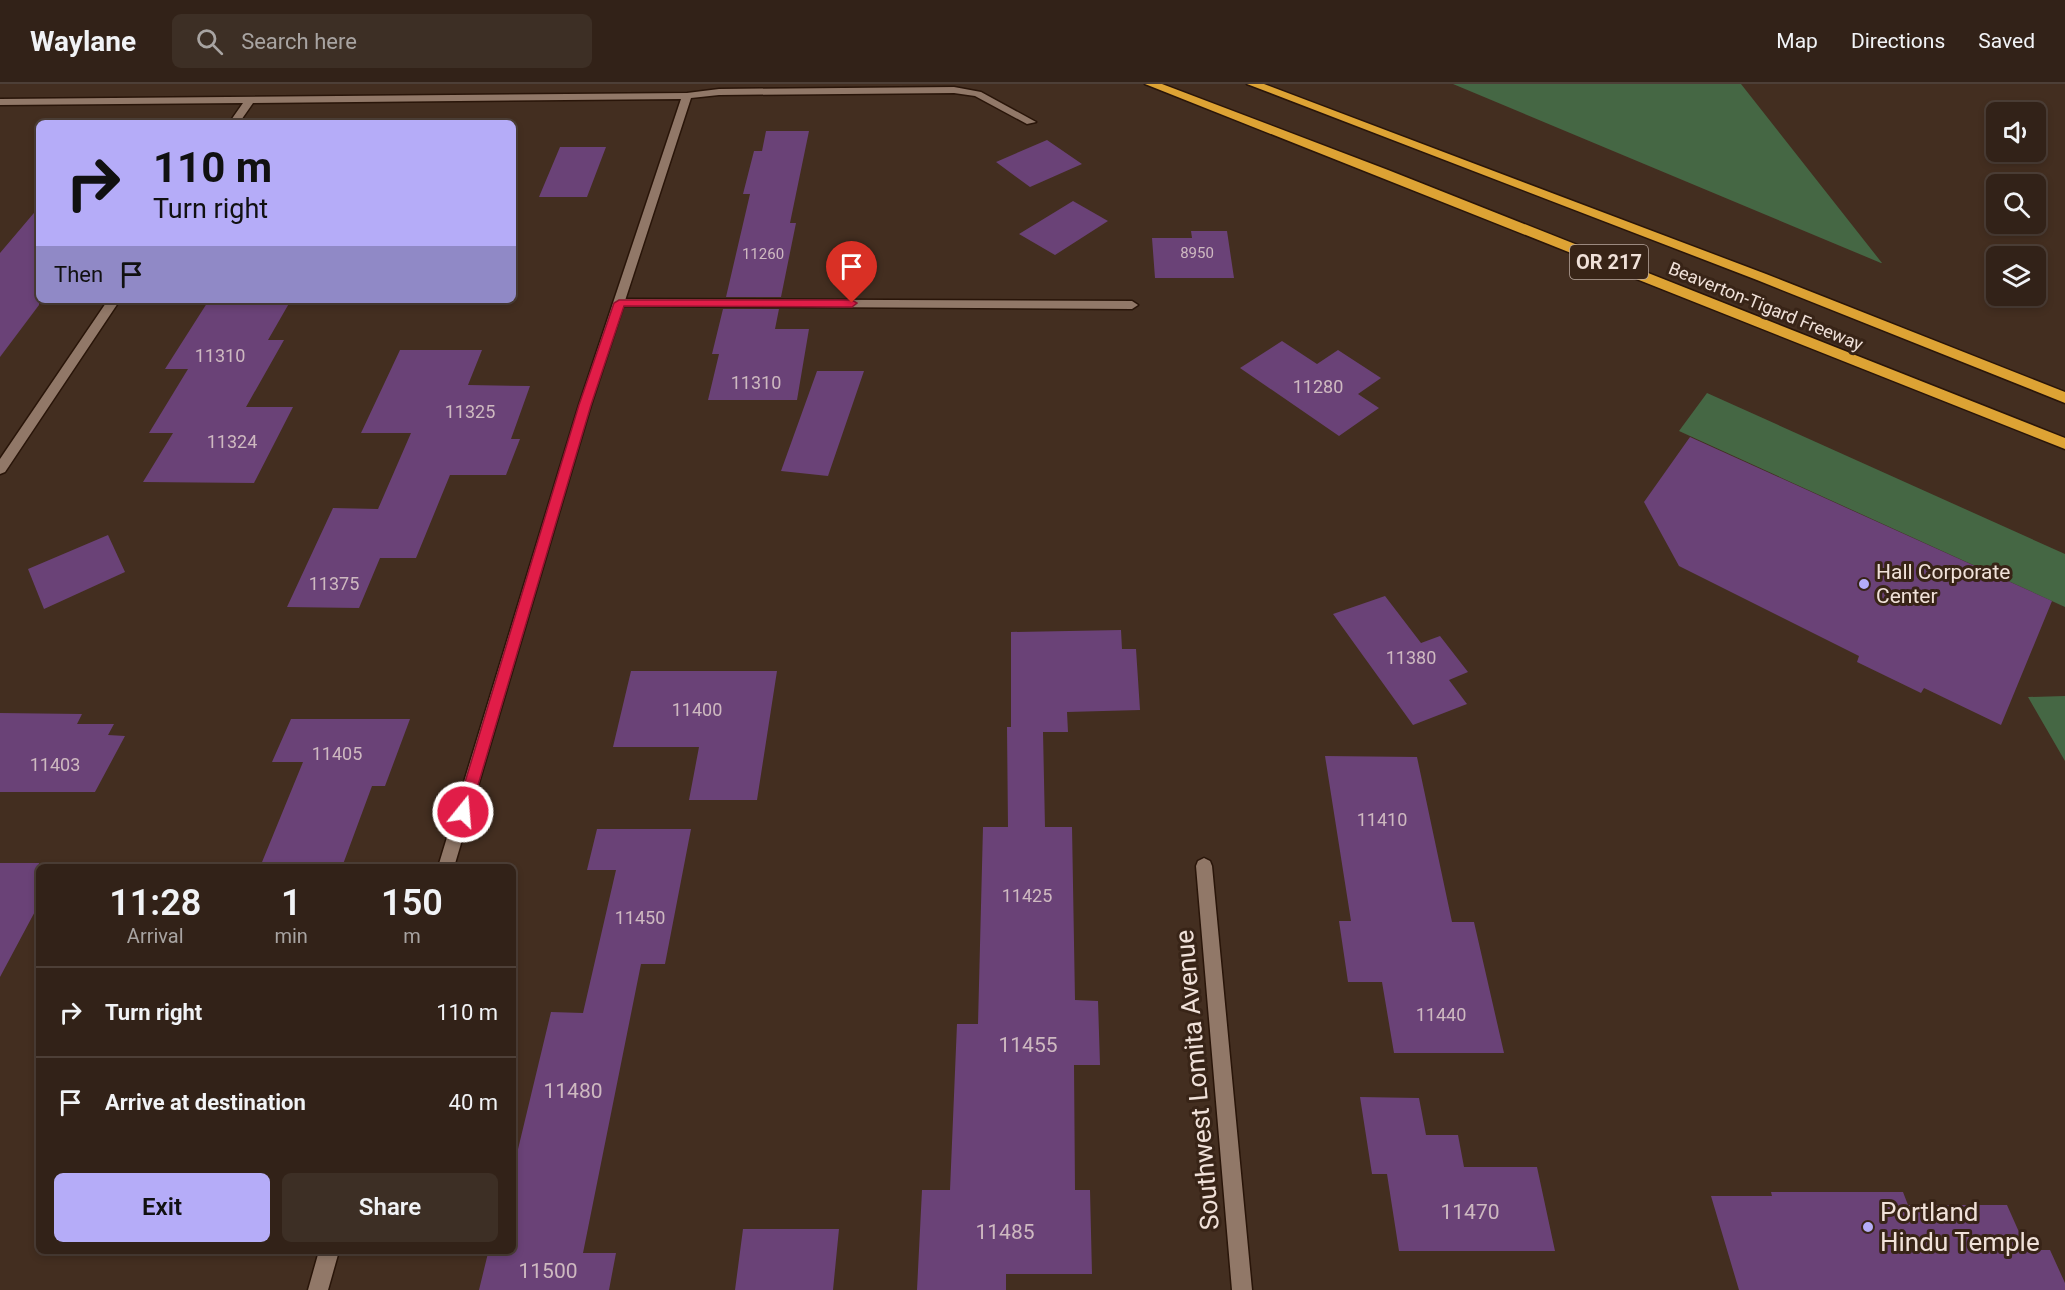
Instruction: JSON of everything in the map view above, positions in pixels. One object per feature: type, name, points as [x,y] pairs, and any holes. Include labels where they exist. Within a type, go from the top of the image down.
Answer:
[{"type":"highway","name":"Beaverton-Tigard Freeway","points":[[1151,84],[1395,177],[2065,444]]},
{"type":"highway","name":"Beaverton-Tigard Freeway","points":[[1253,84],[1568,202],[2065,398]]},
{"type":"street","points":[[0,102],[687,96],[719,92],[954,90],[978,94],[1031,122]]},
{"type":"street","points":[[447,864],[585,405],[687,96]]},
{"type":"street","points":[[236,120],[249,101]]},
{"type":"street","points":[[0,469],[112,303]]},
{"type":"street","points":[[619,303],[1132,305]]},
{"type":"street","name":"Southwest Lomita Avenue","points":[[1204,866],[1242,1290]]},
{"type":"street","points":[[318,1290],[328,1254]]},
{"type":"green space","points":[[1453,84],[1741,84],[1882,263],[1881,263]]},
{"type":"green space","points":[[1707,393],[2065,554],[2065,607],[1679,431]]},
{"type":"green space","points":[[2065,696],[2065,761],[2028,697]]},
{"type":"building","points":[[766,131],[809,131],[790,223],[796,223],[781,297],[726,297],[750,194],[743,194],[754,151],[762,151]]},
{"type":"building","points":[[1047,140],[1082,164],[1030,187],[996,162]]},
{"type":"building","points":[[560,147],[606,147],[587,197],[539,197]]},
{"type":"building","points":[[1073,201],[1108,221],[1055,255],[1019,234]]},
{"type":"building","points":[[36,211],[36,303],[39,305],[0,357],[0,253]]},
{"type":"building","points":[[1191,231],[1227,231],[1234,278],[1155,278],[1152,238],[1192,238]]},
{"type":"building","points":[[207,303],[289,303],[268,340],[284,340],[246,407],[293,407],[254,483],[143,482],[173,433],[149,433],[188,369],[165,369]]},
{"type":"building","points":[[723,309],[779,309],[775,329],[809,329],[797,400],[708,400],[719,354],[712,354]]},
{"type":"building","points":[[1282,341],[1317,364],[1338,350],[1381,378],[1358,394],[1379,408],[1339,436],[1240,368]]},
{"type":"building","points":[[400,350],[482,350],[468,385],[530,386],[511,439],[520,439],[506,475],[450,475],[416,558],[380,558],[359,608],[287,607],[333,508],[378,509],[411,433],[361,433]]},
{"type":"building","points":[[817,371],[864,371],[828,476],[781,471]]},
{"type":"building","name":"Hall Corporate Center","points":[[1690,437],[2052,601],[2001,725],[1924,688],[1921,693],[1857,662],[1859,656],[1679,566],[1644,502]]},
{"type":"building","points":[[108,535],[125,572],[44,609],[28,569]]},
{"type":"building","points":[[1385,596],[1421,643],[1440,636],[1468,672],[1449,680],[1467,704],[1413,725],[1333,614]]},
{"type":"building","points":[[1121,630],[1122,649],[1136,649],[1140,710],[1067,712],[1068,732],[1043,732],[1045,827],[1072,827],[1075,1000],[1098,1001],[1100,1065],[1074,1065],[1075,1190],[1090,1190],[1092,1274],[1006,1274],[1006,1290],[917,1290],[922,1190],[950,1190],[957,1024],[978,1024],[983,827],[1008,827],[1007,727],[1011,727],[1011,632]]},
{"type":"building","points":[[631,671],[777,671],[757,800],[689,800],[699,747],[613,747]]},
{"type":"building","points":[[0,713],[82,714],[77,724],[114,724],[108,735],[125,736],[95,792],[0,792]]},
{"type":"building","points":[[291,719],[410,719],[385,786],[372,786],[343,864],[261,864],[303,762],[272,762]]},
{"type":"building","points":[[1325,756],[1417,757],[1452,922],[1474,922],[1504,1053],[1394,1053],[1382,982],[1348,982],[1339,921],[1351,921]]},
{"type":"building","points":[[597,829],[691,829],[665,964],[641,964],[583,1253],[616,1253],[609,1290],[479,1290],[488,1254],[516,1254],[516,1158],[551,1012],[583,1013],[616,870],[587,870]]},
{"type":"building","points":[[0,863],[39,863],[36,864],[36,910],[0,977]]},
{"type":"building","points":[[1360,1097],[1419,1098],[1426,1135],[1458,1135],[1464,1167],[1537,1167],[1555,1251],[1399,1251],[1387,1174],[1372,1174]]},
{"type":"building","name":"Portland Hindu Temple","points":[[1771,1192],[1903,1192],[1908,1205],[2007,1205],[2027,1250],[2050,1250],[2065,1283],[2065,1290],[1739,1290],[1711,1196],[1772,1196]]},
{"type":"building","points":[[743,1229],[839,1229],[833,1290],[735,1290]]},
{"type":"place","name":"Hall Corporate Center","points":[[1864,584]]},
{"type":"place","name":"Portland Hindu Temple","points":[[1868,1227]]},
{"type":"route","points":[[463,812],[585,405],[619,303],[852,303]]}]
